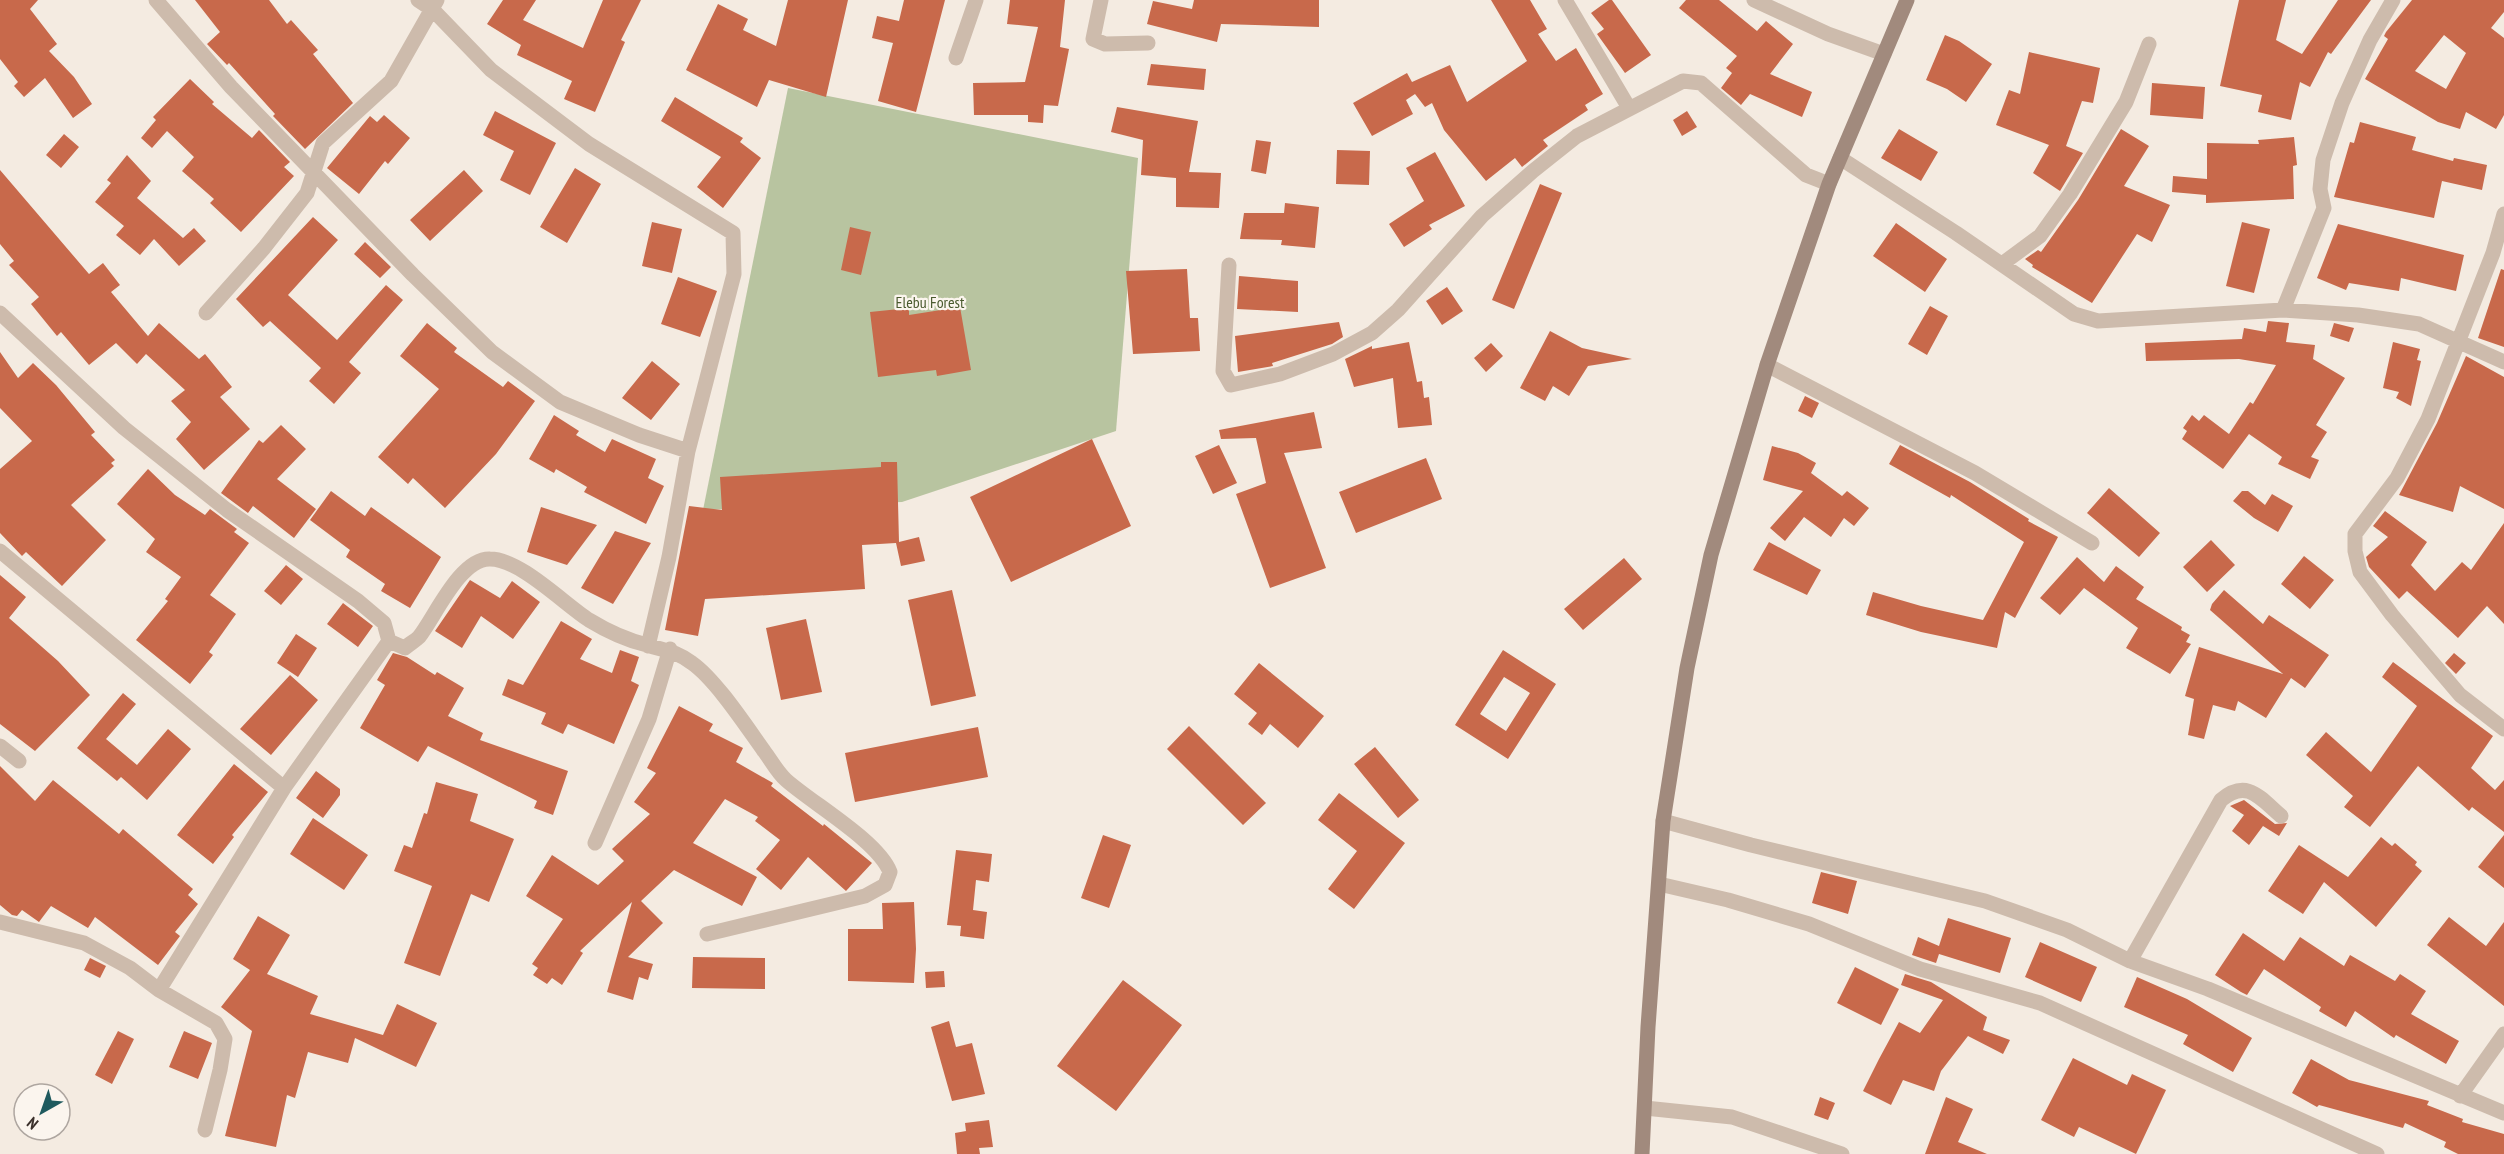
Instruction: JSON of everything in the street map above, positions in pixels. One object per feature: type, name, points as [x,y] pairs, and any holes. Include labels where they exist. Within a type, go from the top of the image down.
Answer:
[{"type":"main road","points":[[1642,1154],[1663,821],[1687,668],[1711,555],[1767,365],[1829,184],[1907,0]]},
{"type":"street","points":[[156,0],[231,87],[413,275],[501,358],[560,402],[639,435],[688,451]]},
{"type":"street","points":[[418,0],[435,5],[491,70],[589,144],[733,233],[734,274],[688,451],[669,557],[648,646]]},
{"type":"street","points":[[956,58],[976,0]]},
{"type":"street","points":[[1101,0],[1093,39],[1105,44],[1148,43]]},
{"type":"street","points":[[1565,0],[1629,108]]},
{"type":"street","points":[[1754,0],[1828,34],[1884,54]]},
{"type":"street","points":[[2283,310],[2324,208],[2320,189],[2323,160],[2342,103],[2370,40],[2392,0]]},
{"type":"street","points":[[206,312],[264,248],[307,193],[323,143],[391,81],[435,5]]},
{"type":"street","points":[[2002,264],[2040,236],[2070,194],[2126,102],[2149,44]]},
{"type":"street","points":[[1229,265],[1223,371],[1231,385],[1280,374],[1333,354],[1372,333],[1398,310],[1482,216],[1577,136],[1683,81],[1701,83],[1806,176],[1829,184]]},
{"type":"street","points":[[1840,158],[2074,314],[2097,321],[2283,310],[2358,315],[2419,324],[2504,362]]},
{"type":"street","points":[[2504,214],[2493,253],[2428,419],[2397,478],[2355,534],[2355,551],[2360,572],[2392,615],[2460,695],[2504,729]]},
{"type":"street","points":[[0,313],[33,347],[143,443],[227,510],[376,615],[384,623],[389,641]]},
{"type":"street","points":[[1767,365],[1975,473],[2092,543]]},
{"type":"street","points":[[0,551],[284,788]]},
{"type":"street","points":[[389,641],[405,648],[418,639],[469,566],[489,558],[509,563],[533,577],[563,603],[609,632],[648,646],[670,649],[694,664],[714,686],[784,778],[826,813],[855,832],[885,859],[890,872],[885,885],[865,896],[707,934]]},
{"type":"street","points":[[159,990],[284,788],[389,641]]},
{"type":"street","points":[[595,843],[649,719],[670,649]]},
{"type":"street","points":[[0,746],[19,761]]},
{"type":"street","points":[[2130,961],[2221,800],[2232,790],[2241,789],[2253,793],[2282,816]]},
{"type":"street","points":[[1663,821],[1751,845],[1985,901],[2067,930],[2130,961],[2208,989],[2504,1113]]},
{"type":"street","points":[[1659,884],[1728,900],[1809,924],[1920,969],[2040,1003],[2378,1154]]},
{"type":"street","points":[[0,922],[84,943],[130,968],[159,990],[216,1023],[225,1039],[205,1130]]},
{"type":"street","points":[[2460,1096],[2504,1034]]},
{"type":"street","points":[[1645,1108],[1732,1117],[1842,1154]]},
{"type":"green space","name":"Elebu Forest","points":[[788,88],[1138,158],[1116,431],[902,502],[703,510]]},
{"type":"building","points":[[0,0],[38,0],[30,9],[57,44],[49,51],[74,77],[92,104],[73,118],[45,78],[24,97],[14,86],[18,82],[0,59]]},
{"type":"building","points":[[195,0],[269,0],[287,24],[291,20],[318,50],[313,54],[353,103],[305,149],[273,116],[275,114],[229,63],[227,65],[207,44],[220,32]]},
{"type":"building","points":[[503,0],[536,0],[523,20],[583,48],[603,0],[641,0],[621,40],[625,42],[595,112],[564,99],[572,81],[517,55],[521,45],[487,24]]},
{"type":"building","points":[[788,0],[848,0],[826,97],[769,80],[757,107],[686,70],[718,4],[748,19],[743,30],[776,46]]},
{"type":"building","points":[[904,0],[945,0],[916,112],[878,101],[893,43],[872,38],[877,16],[899,21]]},
{"type":"building","points":[[1010,0],[1065,0],[1060,47],[1069,49],[1058,106],[1044,105],[1043,123],[1028,122],[1028,115],[974,115],[973,83],[1025,82],[1038,27],[1007,24]]},
{"type":"building","points":[[1194,0],[1319,0],[1319,27],[1221,24],[1217,42],[1147,24],[1153,1],[1192,9]]},
{"type":"building","points":[[1491,0],[1530,0],[1547,29],[1538,34],[1556,61],[1576,48],[1603,94],[1585,105],[1588,110],[1543,140],[1548,146],[1522,167],[1515,158],[1486,181],[1444,130],[1432,103],[1425,107],[1415,94],[1406,100],[1413,114],[1372,136],[1353,103],[1407,73],[1412,82],[1450,65],[1467,102],[1527,61]]},
{"type":"building","points":[[1612,0],[1651,55],[1625,73],[1597,34],[1604,29],[1591,13]]},
{"type":"building","points":[[1686,0],[1719,0],[1757,31],[1766,21],[1793,44],[1770,74],[1812,92],[1802,117],[1750,94],[1741,105],[1721,88],[1732,73],[1726,68],[1737,56],[1679,8]]},
{"type":"building","points":[[2239,0],[2286,0],[2276,40],[2302,54],[2338,0],[2371,0],[2331,54],[2328,52],[2310,87],[2300,82],[2291,120],[2258,112],[2262,95],[2220,86]]},
{"type":"building","points":[[2412,0],[2504,0],[2504,12],[2491,28],[2504,38],[2504,115],[2496,129],[2466,112],[2460,129],[2438,122],[2365,79],[2388,39],[2384,36]],"holes":[[[2444,35],[2466,53],[2446,89],[2415,71]]]},
{"type":"building","points":[[1945,35],[1959,41],[1992,64],[1966,102],[1947,89],[1926,80]]},
{"type":"building","points":[[2029,52],[2100,68],[2093,103],[2082,101],[2066,146],[2083,153],[2060,191],[2033,173],[2049,145],[1996,125],[2009,90],[2020,94]]},
{"type":"building","points":[[1151,64],[1206,69],[1204,90],[1147,85]]},
{"type":"building","points":[[190,79],[214,102],[212,104],[252,138],[259,130],[290,162],[284,167],[294,176],[241,232],[210,203],[214,199],[182,171],[194,157],[167,131],[152,148],[141,138],[156,120],[153,117]]},
{"type":"building","points":[[2152,83],[2205,87],[2203,119],[2150,115]]},
{"type":"building","points":[[675,97],[743,138],[740,142],[761,158],[723,208],[697,187],[721,157],[661,121]]},
{"type":"building","points":[[1117,107],[1198,121],[1189,172],[1221,173],[1219,208],[1176,207],[1176,178],[1141,175],[1143,140],[1111,132]]},
{"type":"building","points":[[495,111],[556,143],[530,195],[500,180],[514,151],[483,135]]},
{"type":"building","points":[[1687,111],[1697,127],[1682,136],[1673,120]]},
{"type":"building","points":[[384,115],[410,138],[388,164],[385,161],[359,194],[327,168],[370,116],[377,122]]},
{"type":"building","points":[[2360,122],[2416,137],[2412,150],[2453,161],[2454,158],[2487,165],[2482,190],[2442,181],[2434,218],[2334,197],[2350,142],[2354,143]]},
{"type":"building","points":[[1899,129],[1938,152],[1921,181],[1881,158]]},
{"type":"building","points":[[2121,129],[2149,146],[2124,186],[2170,205],[2152,242],[2137,234],[2092,303],[2032,267],[2033,265],[2025,259],[2038,250],[2041,252],[2078,200]]},
{"type":"building","points":[[64,134],[79,147],[61,168],[46,155]]},
{"type":"building","points":[[2294,137],[2297,165],[2293,166],[2294,199],[2206,203],[2206,195],[2172,192],[2173,176],[2207,179],[2207,143],[2259,144],[2258,140]]},
{"type":"building","points":[[1256,140],[1271,142],[1266,174],[1251,171]]},
{"type":"building","points":[[1337,150],[1370,151],[1369,185],[1336,184]]},
{"type":"building","points":[[1435,152],[1465,206],[1429,225],[1432,229],[1404,247],[1389,224],[1424,201],[1406,168]]},
{"type":"building","points":[[127,155],[151,181],[137,198],[183,238],[194,228],[206,241],[179,266],[154,239],[140,255],[116,235],[124,226],[95,202],[111,183],[107,180]]},
{"type":"building","points":[[575,168],[601,184],[567,243],[540,227]]},
{"type":"building","points":[[0,170],[89,274],[103,263],[120,285],[111,292],[148,336],[159,323],[199,359],[205,354],[232,387],[220,397],[250,429],[204,470],[176,439],[191,422],[171,401],[185,390],[146,354],[137,364],[116,343],[89,365],[61,332],[57,336],[31,304],[39,297],[9,265],[14,261],[0,244]]},
{"type":"building","points":[[464,170],[483,191],[430,241],[410,220]]},
{"type":"building","points":[[1540,184],[1562,193],[1514,309],[1492,300]]},
{"type":"building","points":[[1285,203],[1319,207],[1315,248],[1281,245],[1282,240],[1240,239],[1244,213],[1284,213]]},
{"type":"building","points":[[313,217],[338,240],[288,295],[337,340],[386,285],[403,300],[349,362],[361,373],[334,404],[309,381],[321,368],[270,321],[263,327],[236,299]]},
{"type":"building","points":[[652,222],[682,229],[672,273],[642,266]]},
{"type":"building","points":[[2242,222],[2270,229],[2254,293],[2226,286]]},
{"type":"building","points":[[1896,223],[1947,259],[1925,292],[1873,256]]},
{"type":"building","points":[[2338,224],[2464,255],[2456,291],[2401,278],[2399,291],[2349,283],[2346,290],[2317,278]]},
{"type":"building","points":[[850,227],[871,232],[861,275],[841,270]]},
{"type":"building","points":[[365,242],[391,267],[380,278],[354,254]]},
{"type":"building","points":[[1187,269],[1190,318],[1198,318],[1200,351],[1133,354],[1126,271]]},
{"type":"building","points":[[2501,269],[2504,270],[2504,347],[2478,338]]},
{"type":"building","points":[[1239,276],[1298,281],[1298,312],[1237,309]]},
{"type":"building","points":[[678,277],[717,291],[700,337],[661,324]]},
{"type":"building","points":[[1447,287],[1463,311],[1442,325],[1426,301]]},
{"type":"building","points":[[1930,306],[1948,316],[1927,355],[1908,344]]},
{"type":"building","points":[[960,307],[971,370],[937,376],[936,370],[878,377],[870,312],[909,308],[909,315]]},
{"type":"building","points":[[2268,321],[2289,323],[2286,342],[2315,345],[2313,359],[2345,378],[2316,425],[2327,432],[2311,457],[2319,460],[2310,479],[2278,464],[2282,457],[2249,434],[2223,469],[2182,439],[2187,431],[2183,428],[2192,415],[2199,421],[2204,415],[2229,434],[2250,402],[2253,404],[2276,365],[2239,359],[2146,361],[2145,343],[2242,339],[2244,328],[2266,332]]},
{"type":"building","points":[[1339,322],[1343,337],[1332,344],[1272,363],[1273,366],[1238,372],[1235,336]]},
{"type":"building","points":[[427,323],[457,348],[454,352],[503,387],[508,381],[535,401],[496,454],[445,508],[413,478],[408,484],[378,457],[439,389],[400,356]]},
{"type":"building","points":[[2334,323],[2354,328],[2349,342],[2330,336]]},
{"type":"building","points":[[1550,331],[1582,348],[1632,359],[1588,366],[1569,396],[1553,386],[1545,401],[1520,388]]},
{"type":"building","points":[[1409,342],[1417,382],[1422,381],[1424,398],[1429,397],[1432,425],[1398,428],[1393,378],[1354,387],[1345,359],[1372,346],[1372,349]]},
{"type":"building","points":[[2393,342],[2420,349],[2417,360],[2421,361],[2411,406],[2396,398],[2399,392],[2383,388]]},
{"type":"building","points":[[1491,343],[1503,356],[1486,372],[1474,358]]},
{"type":"building","points":[[0,352],[18,378],[33,363],[56,385],[95,432],[91,435],[115,460],[111,463],[114,466],[71,505],[106,540],[62,586],[26,552],[22,556],[0,533],[0,469],[32,441],[0,408]]},
{"type":"building","points":[[2466,356],[2504,377],[2504,509],[2460,486],[2453,512],[2399,495],[2437,423]]},
{"type":"building","points":[[652,361],[680,384],[651,420],[622,398]]},
{"type":"building","points":[[1805,396],[1819,403],[1812,418],[1798,411]]},
{"type":"building","points":[[1314,412],[1322,448],[1284,453],[1326,568],[1270,588],[1236,494],[1266,483],[1256,438],[1221,439],[1219,430]]},
{"type":"building","points":[[554,415],[579,431],[576,435],[605,452],[612,439],[656,459],[648,478],[664,486],[646,524],[584,492],[587,487],[556,469],[554,473],[529,459]]},
{"type":"building","points":[[281,425],[306,449],[277,479],[316,509],[294,538],[253,506],[248,513],[221,493],[259,440],[263,443]]},
{"type":"building","points":[[1092,439],[1131,526],[1011,582],[970,497]]},
{"type":"building","points":[[1219,445],[1237,483],[1213,494],[1195,456]]},
{"type":"building","points":[[1900,445],[1970,482],[2029,519],[2028,521],[2058,537],[2015,618],[2005,612],[1997,648],[1921,632],[1866,615],[1873,592],[1983,620],[2024,542],[1951,495],[1950,498],[1889,464]]},
{"type":"building","points":[[1772,446],[1798,453],[1816,463],[1811,473],[1842,496],[1847,491],[1869,508],[1854,526],[1844,518],[1831,537],[1804,517],[1785,541],[1770,528],[1803,491],[1763,480]]},
{"type":"building","points":[[1426,458],[1442,499],[1356,533],[1339,492]]},
{"type":"building","points":[[881,462],[897,462],[899,542],[919,537],[925,561],[901,566],[896,543],[862,545],[865,589],[705,599],[698,636],[665,630],[689,506],[722,510],[720,477],[881,467]]},
{"type":"building","points":[[148,469],[175,495],[205,515],[210,509],[237,529],[234,532],[249,543],[210,595],[236,614],[209,652],[213,655],[190,684],[136,640],[168,601],[165,599],[181,577],[146,552],[155,539],[117,504]]},
{"type":"building","points":[[2109,488],[2160,533],[2139,557],[2087,513]]},
{"type":"building","points":[[331,491],[365,516],[371,507],[441,557],[410,608],[381,591],[385,584],[346,557],[350,550],[310,520]]},
{"type":"building","points":[[2242,491],[2248,491],[2265,505],[2272,494],[2293,506],[2278,532],[2254,518],[2233,501]]},
{"type":"building","points":[[541,507],[597,525],[567,565],[527,552]]},
{"type":"building","points":[[2385,511],[2427,542],[2411,565],[2435,591],[2462,562],[2471,570],[2504,523],[2504,624],[2487,606],[2458,638],[2407,591],[2399,599],[2369,567],[2366,557],[2388,537],[2373,526]]},
{"type":"building","points":[[615,531],[651,543],[613,604],[581,588]]},
{"type":"building","points":[[2211,540],[2235,565],[2207,592],[2183,567]]},
{"type":"building","points":[[1769,542],[1821,570],[1807,595],[1753,570]]},
{"type":"building","points":[[2304,556],[2334,580],[2310,609],[2281,584]]},
{"type":"building","points":[[2077,557],[2104,582],[2116,566],[2144,587],[2136,599],[2182,627],[2181,630],[2190,635],[2186,642],[2191,644],[2170,674],[2126,648],[2138,628],[2084,588],[2060,615],[2040,598]]},
{"type":"building","points":[[1624,558],[1642,579],[1583,630],[1564,609]]},
{"type":"building","points":[[286,565],[303,579],[281,605],[264,591]]},
{"type":"building","points":[[0,575],[26,597],[9,618],[58,661],[90,695],[35,751],[0,724]]},
{"type":"building","points":[[470,580],[500,598],[512,581],[540,602],[513,639],[481,616],[462,648],[435,631]]},
{"type":"building","points":[[952,590],[976,696],[931,706],[908,600]]},
{"type":"building","points":[[2224,590],[2263,624],[2269,615],[2329,655],[2305,688],[2291,678],[2266,718],[2238,701],[2235,711],[2213,705],[2204,739],[2188,735],[2194,699],[2185,696],[2199,647],[2283,674],[2210,610],[2212,604]]},
{"type":"building","points":[[343,603],[373,626],[358,647],[327,624]]},
{"type":"building","points":[[806,619],[822,692],[781,700],[766,628]]},
{"type":"building","points":[[561,621],[592,639],[580,659],[612,673],[620,650],[639,657],[631,681],[639,685],[614,744],[568,724],[563,734],[541,724],[546,713],[502,695],[508,679],[523,685]]},
{"type":"building","points":[[296,634],[317,648],[298,677],[277,663]]},
{"type":"building","points":[[1503,650],[1556,684],[1508,759],[1455,725]],"holes":[[[1504,677],[1530,693],[1506,731],[1480,714]]]},
{"type":"building","points":[[393,653],[407,657],[435,675],[437,672],[464,688],[448,716],[483,733],[480,740],[568,771],[553,815],[534,808],[537,801],[428,746],[418,762],[360,728],[385,685],[377,680]]},
{"type":"building","points":[[2454,653],[2466,663],[2456,674],[2445,663]]},
{"type":"building","points":[[2393,662],[2493,736],[2471,768],[2495,790],[2504,780],[2504,832],[2472,807],[2469,811],[2418,766],[2370,827],[2344,807],[2353,796],[2306,755],[2326,732],[2371,772],[2417,706],[2382,677]]},
{"type":"building","points":[[1259,663],[1324,716],[1298,748],[1270,724],[1262,735],[1248,724],[1257,713],[1234,694]]},
{"type":"building","points":[[290,675],[318,700],[271,755],[240,729]]},
{"type":"building","points":[[123,693],[136,704],[106,739],[137,765],[168,729],[191,749],[147,800],[121,777],[117,781],[77,748]]},
{"type":"building","points":[[679,706],[713,724],[709,731],[743,748],[736,762],[773,783],[771,786],[823,826],[824,824],[872,863],[846,891],[808,857],[781,890],[756,869],[780,840],[755,821],[758,817],[725,799],[693,843],[757,877],[742,906],[674,870],[641,901],[663,923],[628,957],[653,964],[648,980],[639,977],[633,1000],[607,992],[632,902],[580,951],[583,953],[562,985],[552,978],[547,984],[533,975],[538,968],[532,964],[563,919],[526,896],[552,855],[598,885],[624,861],[612,849],[650,814],[634,802],[656,773],[647,768]]},
{"type":"building","points":[[1189,726],[1266,803],[1243,825],[1167,749]]},
{"type":"building","points":[[978,727],[988,777],[855,802],[845,753]]},
{"type":"building","points":[[1375,747],[1419,800],[1398,818],[1354,764]]},
{"type":"building","points":[[234,764],[268,792],[232,835],[234,837],[213,864],[177,835]]},
{"type":"building","points":[[0,766],[35,801],[53,780],[119,834],[123,829],[193,889],[188,895],[198,904],[175,932],[180,936],[158,965],[95,917],[88,928],[51,906],[39,922],[22,910],[17,916],[12,915],[0,905]]},
{"type":"building","points":[[316,771],[340,789],[340,795],[323,818],[296,798]]},
{"type":"building","points":[[436,782],[478,794],[470,821],[514,839],[489,902],[471,894],[440,976],[404,963],[432,886],[394,871],[404,845],[412,848],[424,813],[427,814]]},
{"type":"building","points":[[1339,793],[1405,843],[1354,909],[1328,889],[1357,851],[1318,820]]},
{"type":"building","points":[[2244,800],[2275,824],[2287,823],[2279,836],[2263,826],[2249,845],[2232,831],[2244,815],[2230,806]]},
{"type":"building","points":[[313,818],[368,855],[344,890],[290,854]]},
{"type":"building","points":[[1103,835],[1131,845],[1109,908],[1081,898]]},
{"type":"building","points":[[2504,835],[2504,888],[2478,867]]},
{"type":"building","points":[[2381,837],[2392,846],[2395,843],[2417,862],[2415,865],[2422,871],[2376,927],[2324,882],[2303,914],[2268,891],[2299,845],[2348,877]]},
{"type":"building","points":[[956,850],[992,854],[989,882],[976,880],[973,910],[987,912],[984,939],[960,936],[961,926],[947,925]]},
{"type":"building","points":[[1821,872],[1857,881],[1848,914],[1812,903]]},
{"type":"building","points":[[914,902],[916,949],[914,983],[848,981],[848,929],[883,929],[882,903]]},
{"type":"building","points":[[258,916],[290,935],[267,974],[318,996],[310,1014],[383,1035],[397,1004],[437,1023],[416,1067],[355,1038],[348,1063],[308,1052],[295,1098],[287,1095],[276,1147],[225,1136],[252,1031],[221,1007],[250,970],[233,959]]},
{"type":"building","points":[[2449,917],[2486,946],[2504,922],[2504,1006],[2427,945]]},
{"type":"building","points":[[1948,918],[2011,938],[2000,973],[1939,954],[1936,963],[1912,955],[1918,937],[1939,946]]},
{"type":"building","points":[[2243,933],[2284,961],[2300,937],[2344,966],[2350,955],[2395,981],[2400,974],[2426,991],[2411,1014],[2459,1041],[2446,1064],[2396,1035],[2394,1038],[2355,1011],[2346,1027],[2319,1011],[2321,1007],[2264,969],[2247,995],[2241,992],[2215,975]]},
{"type":"building","points":[[2040,942],[2097,967],[2081,1002],[2025,977]]},
{"type":"building","points":[[693,957],[765,958],[765,989],[692,988]]},
{"type":"building","points":[[90,958],[106,966],[100,978],[84,970]]},
{"type":"building","points":[[1855,967],[1899,989],[1881,1025],[1837,1003]]},
{"type":"building","points":[[944,971],[945,987],[926,988],[925,972]]},
{"type":"building","points":[[1905,974],[1931,982],[1987,1017],[1983,1030],[2010,1040],[2003,1054],[1968,1036],[1941,1071],[1934,1091],[1903,1080],[1891,1105],[1863,1091],[1899,1022],[1920,1033],[1943,1000],[1901,985]]},
{"type":"building","points":[[2137,977],[2187,999],[2252,1038],[2233,1072],[2183,1044],[2188,1035],[2124,1007]]},
{"type":"building","points":[[1123,980],[1182,1025],[1116,1111],[1057,1066]]},
{"type":"building","points":[[949,1021],[956,1047],[972,1043],[985,1094],[952,1101],[931,1027]]},
{"type":"building","points":[[118,1031],[134,1039],[112,1084],[95,1075]]},
{"type":"building","points":[[184,1031],[212,1043],[198,1079],[169,1067]]},
{"type":"building","points":[[2073,1058],[2127,1085],[2132,1074],[2166,1090],[2136,1154],[2079,1127],[2074,1137],[2041,1120]]},
{"type":"building","points":[[2311,1059],[2349,1080],[2429,1101],[2427,1105],[2463,1119],[2462,1122],[2504,1134],[2504,1154],[2458,1154],[2444,1147],[2446,1142],[2405,1123],[2403,1128],[2319,1105],[2317,1107],[2292,1093]]},
{"type":"building","points":[[1820,1097],[1835,1103],[1828,1120],[1814,1115]]},
{"type":"building","points":[[1946,1097],[1973,1109],[1958,1142],[1987,1154],[1925,1154]]},
{"type":"building","points":[[989,1120],[993,1147],[979,1148],[980,1154],[957,1154],[955,1133],[966,1131],[965,1123]]}]
